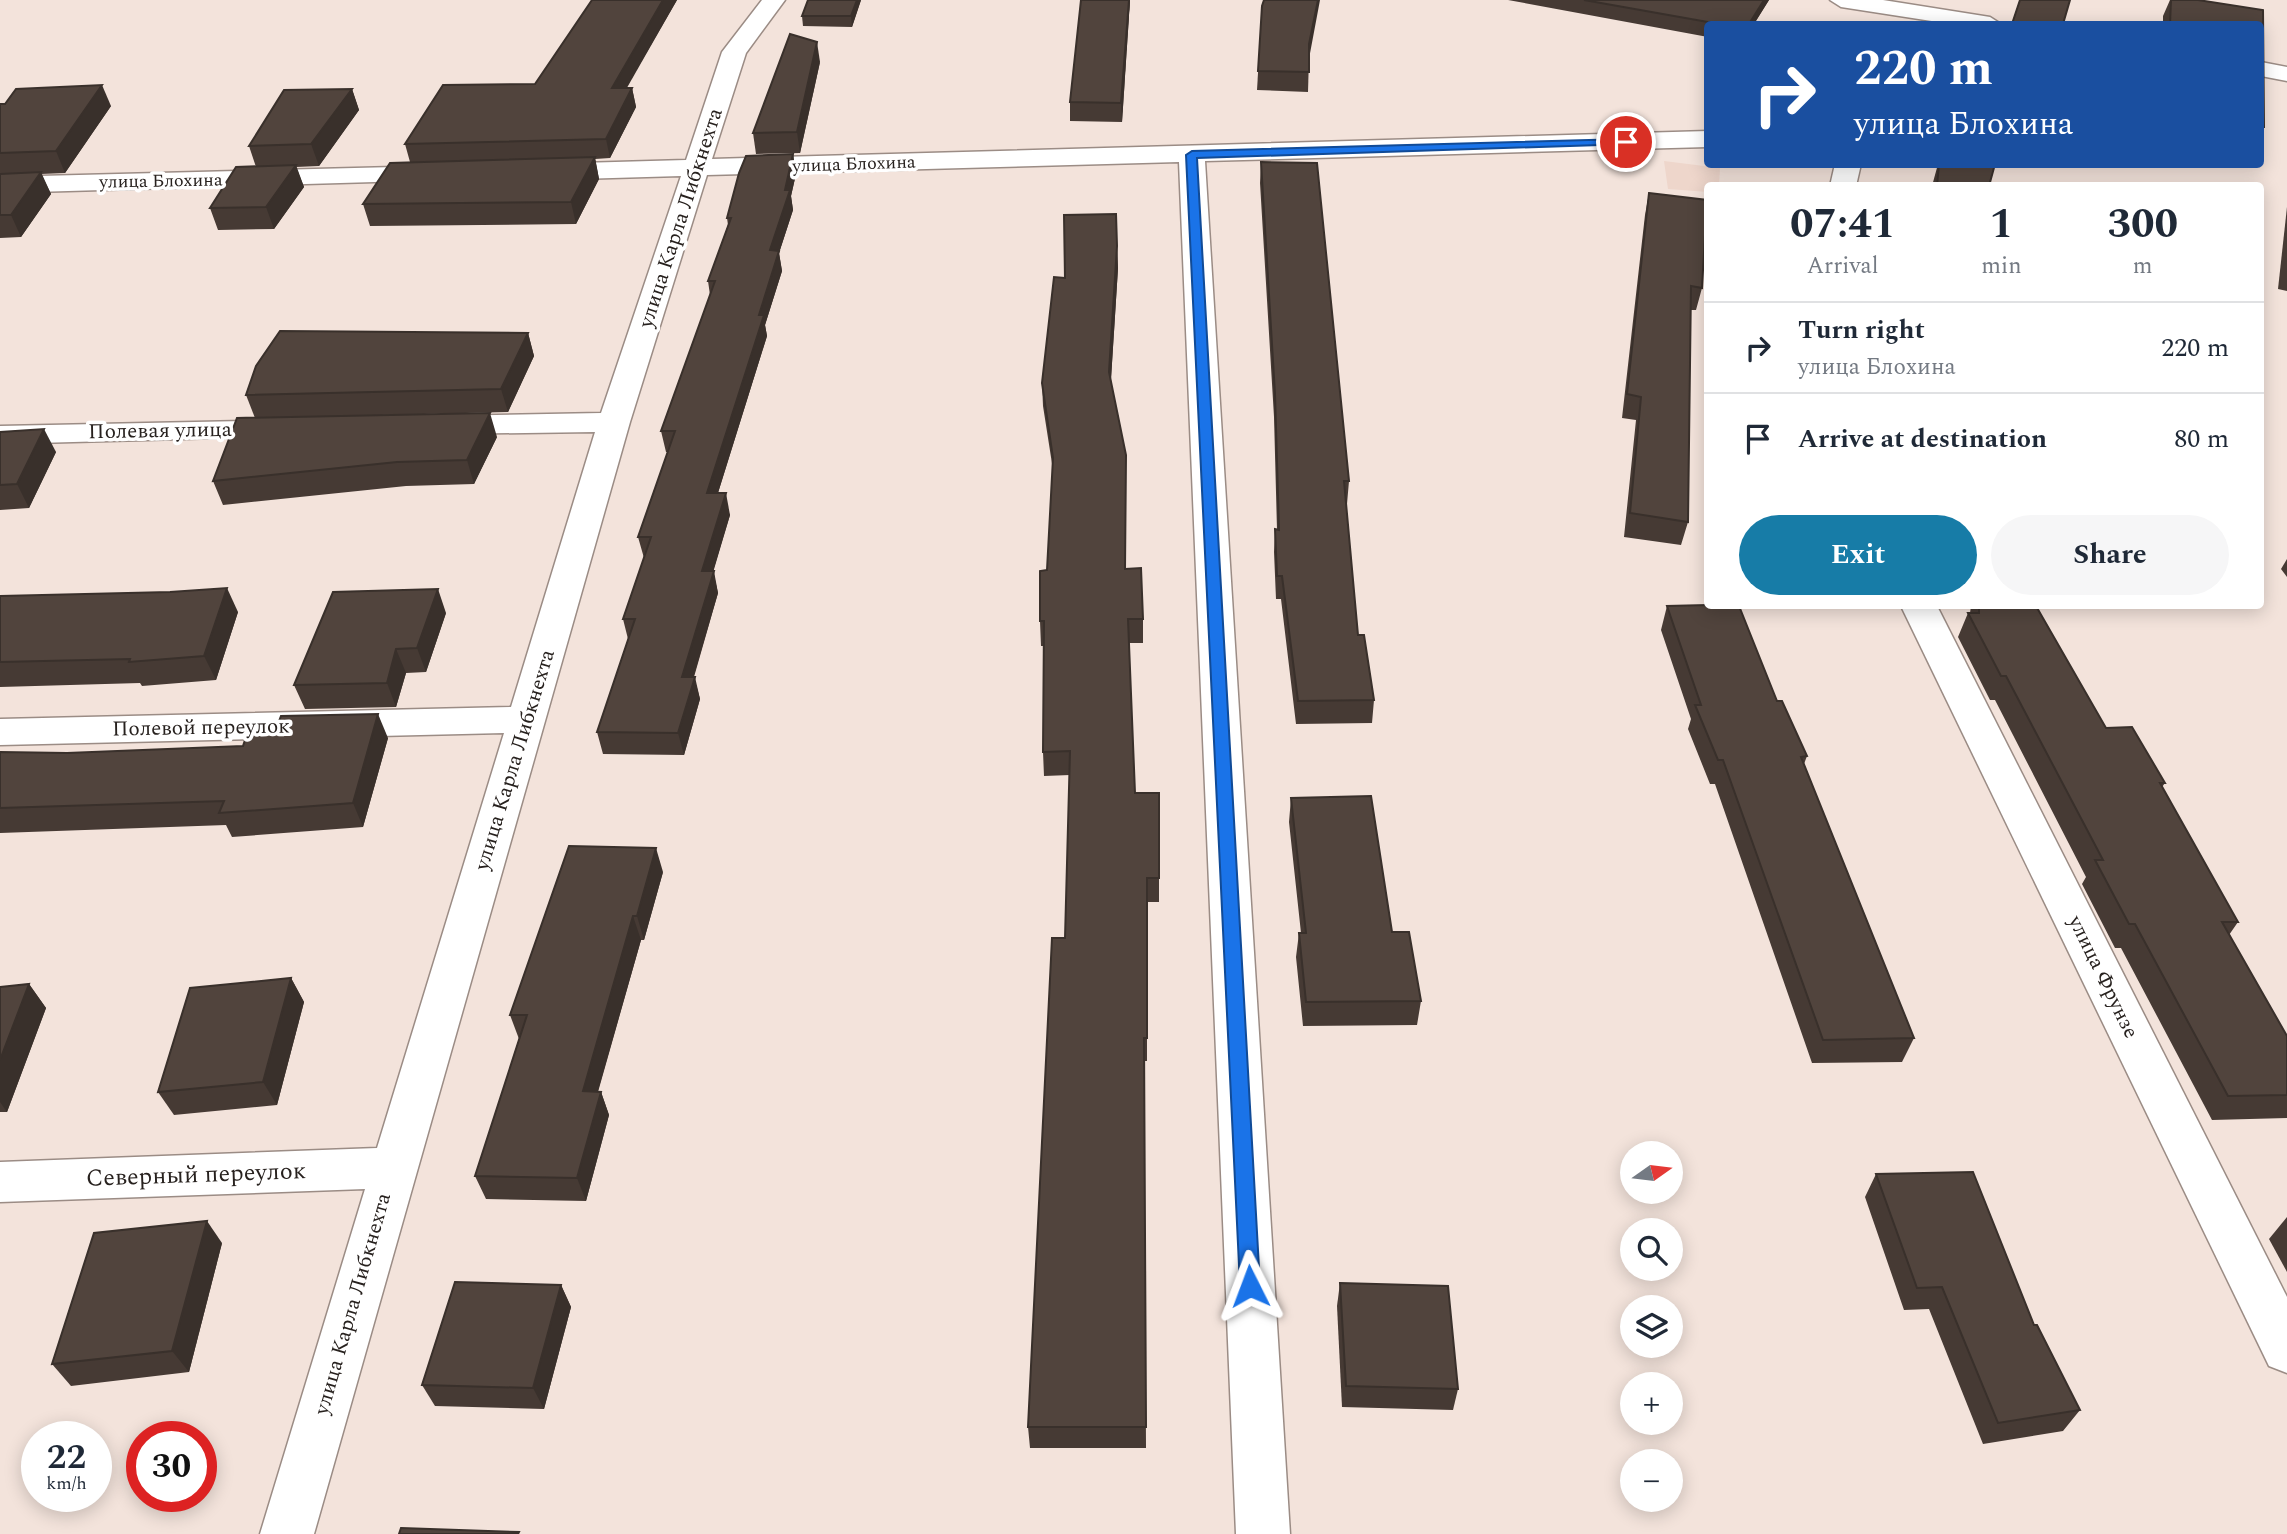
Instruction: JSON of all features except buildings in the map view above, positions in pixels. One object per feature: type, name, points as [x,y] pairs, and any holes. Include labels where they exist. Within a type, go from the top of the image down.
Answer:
[{"type":"street","name":"улица Карла Либкнехта","points":[[287,1534],[392,1168],[528,720],[614,422],[734,52],[774,0]]},
{"type":"street","points":[[1841,0],[1884,10],[1967,21]]},
{"type":"street","points":[[2264,70],[2287,74]]},
{"type":"street","name":"улица Блохина","points":[[516,172],[1704,139]]},
{"type":"street","points":[[1192,155],[1263,1534]]},
{"type":"street","name":"улица Блохина","points":[[0,185],[460,174]]},
{"type":"street","points":[[418,426],[614,422]]},
{"type":"street","name":"Полевая улица","points":[[0,435],[321,428]]},
{"type":"street","name":"улица Фрунзе","points":[[1920,609],[2287,1349]]},
{"type":"street","name":"Полевой переулок","points":[[0,732],[528,720]]},
{"type":"street","name":"Северный переулок","points":[[0,1182],[392,1168]]},
{"type":"shaded area","points":[[1664,161],[1720,168],[1719,182],[1704,182],[1704,192],[1668,189]]},
{"type":"route","points":[[1250,1286],[1192,155],[1626,142]]}]
